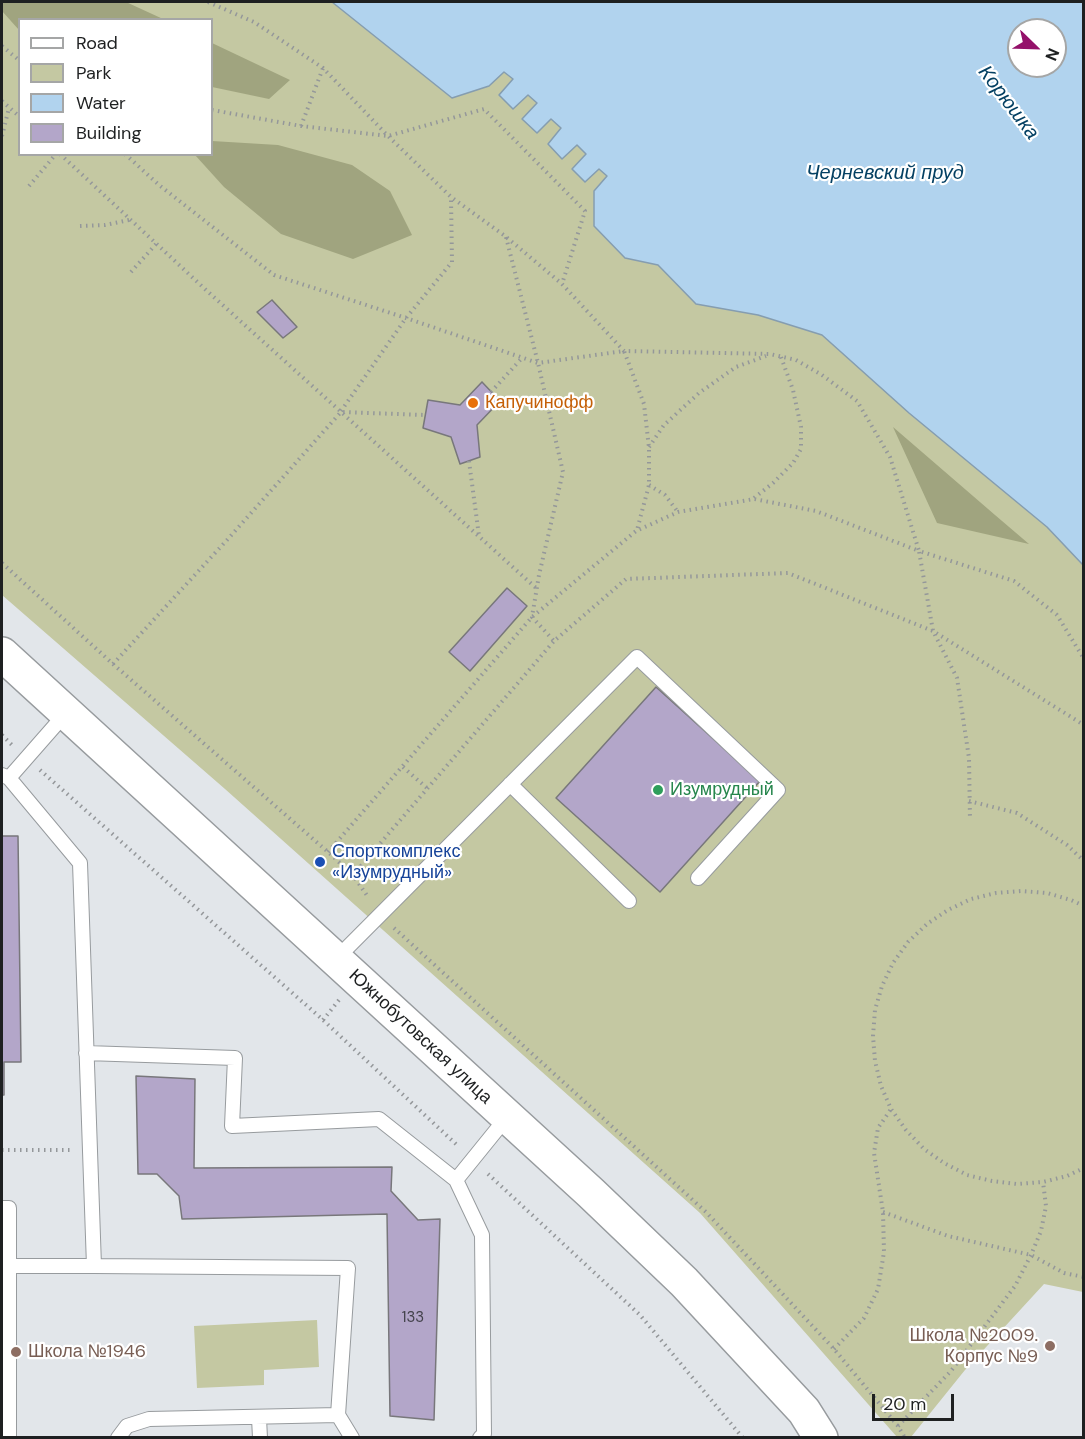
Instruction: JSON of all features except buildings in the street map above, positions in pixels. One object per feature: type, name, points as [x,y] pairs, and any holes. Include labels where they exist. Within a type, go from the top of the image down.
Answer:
[{"type":"street","name":"Южнобутовская улица","points":[[2,654],[336,959],[684,1282],[804,1411],[821,1437]]},
{"type":"lane","points":[[336,959],[637,657],[778,790],[698,878]]},
{"type":"lane","points":[[66,713],[27,758],[5,776],[80,863],[94,1266]]},
{"type":"lane","points":[[510,784],[629,901]]},
{"type":"lane","points":[[86,1053],[235,1058],[232,1126],[379,1119],[456,1180],[482,1235],[484,1434],[480,1437]]},
{"type":"lane","points":[[456,1180],[507,1117]]},
{"type":"lane","points":[[2,1208],[9,1208],[9,1437]]},
{"type":"lane","points":[[9,1266],[348,1268],[338,1415],[352,1437]]},
{"type":"lane","points":[[118,1437],[127,1426],[149,1419],[338,1415]]},
{"type":"lane","points":[[259,1418],[260,1437]]},
{"type":"path","points":[[207,2],[254,22],[323,68],[451,197],[505,236],[562,284],[624,351],[644,404],[649,448],[649,485],[636,531]]},
{"type":"path","points":[[2,46],[18,59]]},
{"type":"path","points":[[301,126],[323,68]]},
{"type":"path","points":[[2,101],[18,115]]},
{"type":"path","points":[[2,136],[9,108]]},
{"type":"path","points":[[213,110],[301,126],[388,136],[484,109],[585,211],[562,284]]},
{"type":"path","points":[[29,186],[56,156]]},
{"type":"path","points":[[60,156],[536,588]]},
{"type":"path","points":[[127,156],[159,185],[274,275],[538,363],[624,351],[770,354],[796,360],[857,401],[890,457],[919,551],[933,631],[957,678],[969,758],[970,820]]},
{"type":"path","points":[[113,664],[341,412],[406,318],[452,262],[451,197]]},
{"type":"path","points":[[80,226],[105,225],[130,220]]},
{"type":"path","points":[[505,236],[563,472],[536,588],[532,617]]},
{"type":"path","points":[[131,272],[156,244]]},
{"type":"path","points":[[649,448],[664,425],[699,393],[736,368],[770,354]]},
{"type":"path","points":[[754,499],[793,463],[801,449],[801,427],[793,390],[780,356]]},
{"type":"path","points":[[491,392],[522,358]]},
{"type":"path","points":[[341,412],[425,415]]},
{"type":"path","points":[[469,461],[479,536]]},
{"type":"path","points":[[649,485],[665,495],[678,513]]},
{"type":"path","points":[[328,852],[532,617],[636,531],[678,513],[754,499],[816,511],[919,551],[1014,581],[1057,615],[1083,659]]},
{"type":"path","points":[[2,563],[353,875],[380,916],[706,1212],[834,1349],[905,1437]]},
{"type":"path","points":[[353,875],[554,640],[626,579],[788,573],[933,631],[1083,726]]},
{"type":"path","points":[[532,617],[554,640]]},
{"type":"path","points":[[2,735],[323,1020],[640,1316],[743,1437]]},
{"type":"path","points":[[403,766],[428,789]]},
{"type":"path","points":[[969,801],[1017,813],[1067,845],[1083,861]]},
{"type":"path","points":[[1083,906],[1047,893],[1021,891],[996,893],[971,899],[948,910],[927,924],[908,942],[893,963],[875,1010],[873,1036],[875,1061],[881,1086],[891,1109],[924,1149],[944,1163],[967,1175],[1017,1184],[1043,1182],[1067,1176],[1083,1168]]},
{"type":"path","points":[[834,1349],[864,1318],[878,1288],[885,1252],[883,1212],[874,1153],[878,1128],[891,1109]]},
{"type":"path","points":[[2,1150],[90,1149]]},
{"type":"path","points":[[898,1426],[951,1371],[1015,1286],[1032,1256],[1041,1231],[1046,1206],[1043,1182]]},
{"type":"path","points":[[883,1212],[948,1236],[1032,1256],[1064,1273],[1083,1277]]},
{"type":"green space","points":[[2,2],[1083,2],[1083,1292],[1044,1284],[965,1370],[911,1437],[897,1437],[700,1213],[225,789],[2,595]]},
{"type":"green space","points":[[2,2],[126,2],[161,18],[18,18],[18,29],[2,11]]},
{"type":"green space","points":[[213,43],[290,80],[269,99],[213,87]]},
{"type":"green space","points":[[213,141],[278,145],[352,165],[390,191],[412,235],[353,259],[281,234],[224,187],[196,156],[213,156]]},
{"type":"green space","points":[[893,427],[995,515],[1029,544],[937,523]]},
{"type":"green space","points":[[317,1320],[319,1367],[264,1370],[264,1385],[197,1388],[194,1326]]},
{"type":"water","name":"Черневский пруд","points":[[332,2],[1083,2],[1083,565],[1047,527],[909,413],[822,335],[758,315],[696,304],[658,265],[625,258],[594,226],[594,191],[607,176],[599,169],[585,182],[572,169],[586,154],[577,145],[562,159],[548,144],[561,128],[551,119],[537,133],[522,119],[537,103],[528,95],[513,109],[499,95],[513,79],[504,72],[489,86],[452,98]]},
{"type":"place","name":"Капучинофф","points":[[473,403]]},
{"type":"place","name":"Изумрудный","points":[[658,790]]},
{"type":"place","name":"Спорткомплекс «Изумрудный»","points":[[320,862]]},
{"type":"place","name":"Школа №2009. Корпус №9","points":[[1050,1346]]},
{"type":"place","name":"Школа №1946","points":[[16,1352]]},
{"type":"water label","name":"Корюшка","points":[[1008,103]]}]
